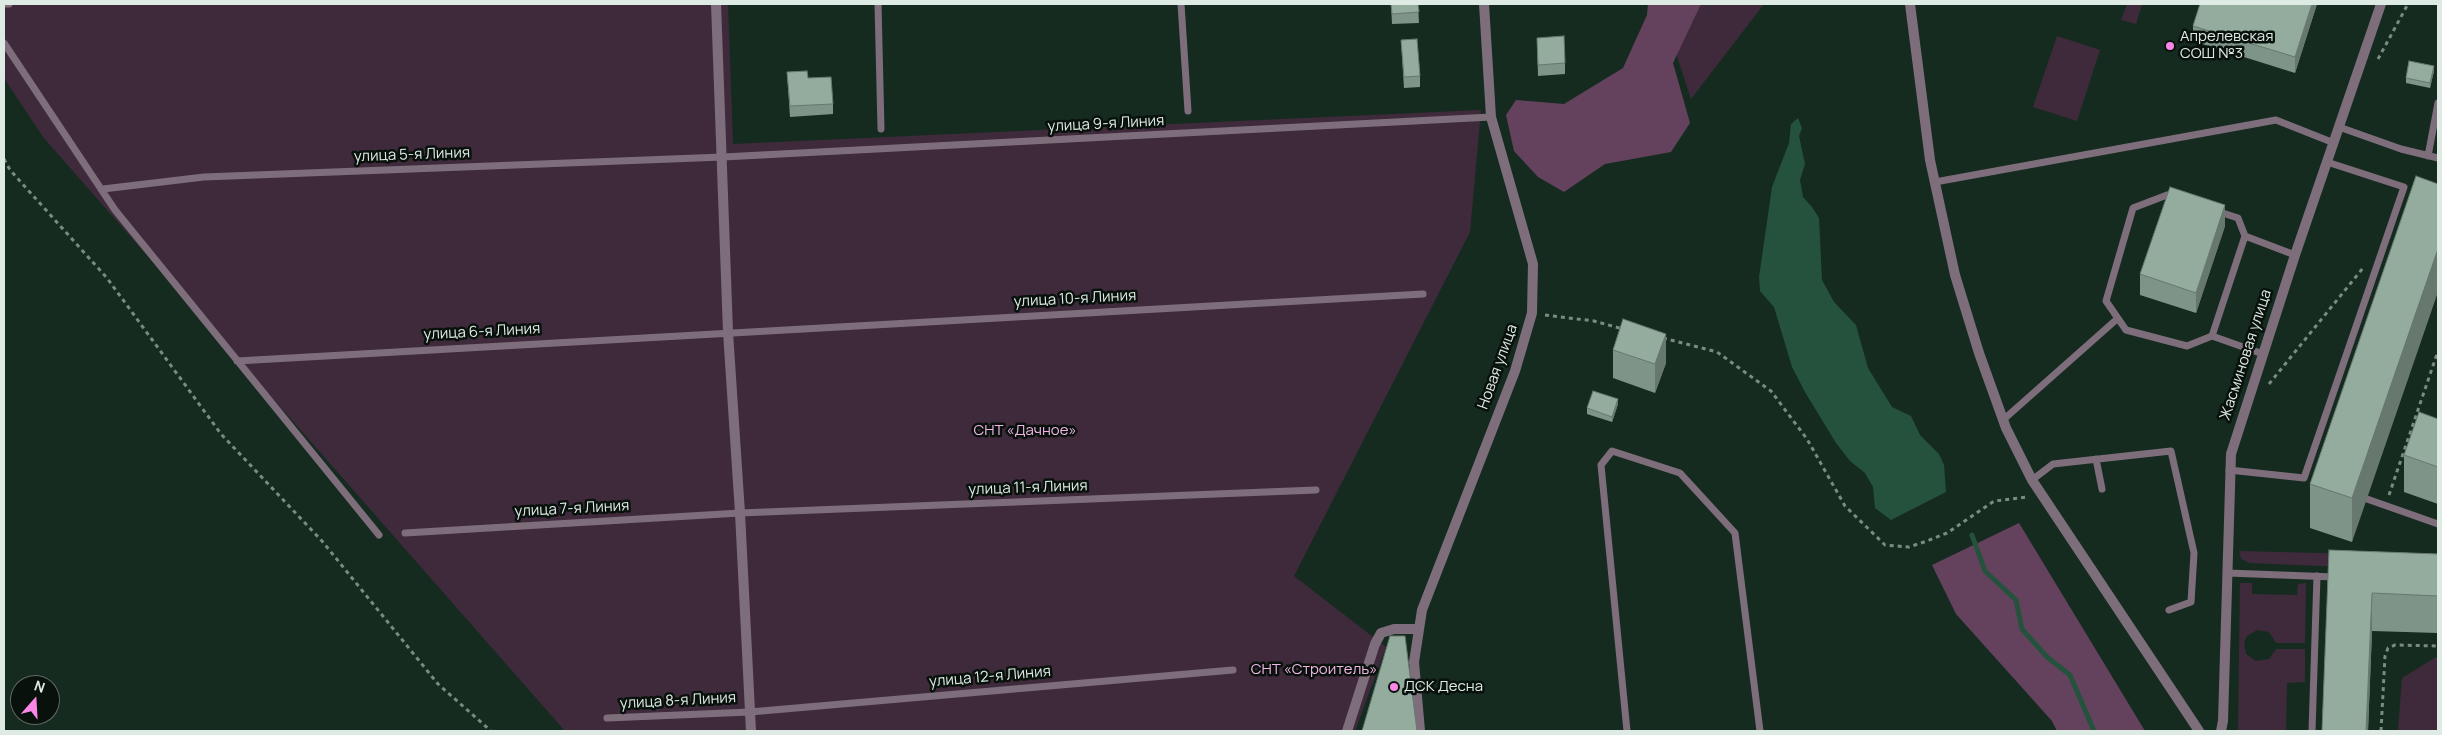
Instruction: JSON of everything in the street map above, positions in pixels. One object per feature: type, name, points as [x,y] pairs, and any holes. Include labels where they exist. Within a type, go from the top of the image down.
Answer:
[{"type":"street","points":[[716,4],[728,332],[740,513],[751,731]]},
{"type":"street","name":"Новая улица","points":[[1420,731],[1414,662],[1422,610],[1516,371],[1532,313],[1533,264],[1491,117],[1484,4]]},
{"type":"street","points":[[1910,4],[1930,160],[1956,274],[1979,353],[2003,420],[2032,480],[2199,731]]},
{"type":"street","name":"Жасминовая улица","points":[[2221,731],[2224,721],[2229,470],[2235,435],[2381,4]]},
{"type":"street","points":[[1347,731],[1375,644],[1382,633],[1394,629],[1419,629]]},
{"type":"lane","points":[[4,4],[9,4]]},
{"type":"lane","points":[[878,4],[880,129]]},
{"type":"lane","points":[[1181,4],[1188,111]]},
{"type":"lane","points":[[4,43],[103,189],[115,210],[379,535]]},
{"type":"lane","points":[[2428,156],[2438,103]]},
{"type":"lane","name":"улица 9-я Линия","points":[[723,157],[1491,117]]},
{"type":"lane","points":[[1935,182],[2276,120],[2334,143]]},
{"type":"lane","points":[[2339,127],[2438,158]]},
{"type":"lane","name":"улица 5-я Линия","points":[[103,189],[204,177],[723,157]]},
{"type":"lane","points":[[2328,162],[2412,190]]},
{"type":"lane","points":[[2229,470],[2308,479],[2404,187]]},
{"type":"lane","points":[[2212,336],[2246,236],[2238,218],[2167,195],[2133,208],[2106,301],[2126,330],[2187,346],[2212,336],[2263,354]]},
{"type":"lane","points":[[2246,236],[2295,255]]},
{"type":"lane","name":"улица 10-я Линия","points":[[728,332],[1423,294]]},
{"type":"lane","points":[[2003,420],[2117,318]]},
{"type":"lane","name":"улица 6-я Линия","points":[[237,360],[728,332]]},
{"type":"lane","points":[[1627,731],[1601,465],[1612,451],[1680,473],[1735,533],[1760,731]]},
{"type":"lane","points":[[2032,480],[2053,464],[2171,451],[2194,553],[2191,602],[2169,610]]},
{"type":"lane","points":[[2096,459],[2102,489]]},
{"type":"lane","name":"улица 11-я Линия","points":[[740,513],[1316,490]]},
{"type":"lane","points":[[2367,499],[2438,524]]},
{"type":"lane","name":"улица 7-я Линия","points":[[405,533],[740,513]]},
{"type":"lane","points":[[2227,573],[2345,577]]},
{"type":"lane","points":[[2312,731],[2317,576]]},
{"type":"lane","name":"улица 12-я Линия","points":[[750,712],[1233,670]]},
{"type":"lane","name":"улица 8-я Линия","points":[[607,718],[750,712]]},
{"type":"path","points":[[2375,64],[2408,4]]},
{"type":"path","points":[[4,159],[10,170],[107,278],[221,434],[322,541],[438,684],[491,731]]},
{"type":"path","points":[[2268,384],[2367,263]]},
{"type":"path","points":[[1532,313],[1594,321],[1631,331]]},
{"type":"path","points":[[1659,338],[1717,352],[1770,391],[1807,440],[1845,506],[1885,545],[1910,547],[1928,541],[1947,533],[1994,501],[2024,498],[2041,493]]},
{"type":"path","points":[[2386,506],[2438,351]]},
{"type":"path","points":[[2412,427],[2421,430]]},
{"type":"path","points":[[2382,731],[2385,656],[2388,648],[2396,645],[2438,646]]},
{"type":"green space","name":"СНТ «Дачное»","points":[[4,4],[728,4],[733,144],[1481,110],[1470,232],[1294,576],[1386,647],[1355,731],[565,731],[43,137],[4,78]]},
{"type":"green space","points":[[1679,4],[1764,4],[1691,99],[1677,56]]},
{"type":"green space","points":[[2127,4],[2142,4],[2136,24],[2121,20]]},
{"type":"green space","points":[[2057,36],[2100,50],[2077,121],[2033,107]]},
{"type":"green space","points":[[2239,551],[2438,556],[2438,571],[2250,563],[2241,559]]},
{"type":"green space","points":[[2240,583],[2252,583],[2252,594],[2297,595],[2298,584],[2306,583],[2305,643],[2276,643],[2269,632],[2257,630],[2247,636],[2244,642],[2246,654],[2256,661],[2269,659],[2276,649],[2305,649],[2305,682],[2287,683],[2286,731],[2238,731]]},
{"type":"green space","points":[[2438,657],[2438,731],[2398,731],[2402,678]]},
{"type":"shaded area","points":[[1648,4],[1701,4],[1673,63],[1690,123],[1671,152],[1605,164],[1564,192],[1538,177],[1514,151],[1506,115],[1516,100],[1564,104],[1623,68],[1647,15]]},
{"type":"shaded area","points":[[1798,118],[1802,128],[1799,136],[1805,164],[1800,180],[1803,197],[1819,218],[1822,280],[1834,302],[1856,325],[1868,368],[1892,407],[1911,416],[1920,435],[1939,454],[1944,465],[1946,492],[1891,520],[1875,508],[1873,487],[1865,473],[1850,461],[1836,443],[1805,392],[1792,367],[1774,307],[1760,291],[1759,277],[1772,187],[1789,143],[1791,124]]},
{"type":"shaded area","points":[[2019,523],[2145,731],[2057,731],[2052,721],[1956,614],[1932,565]]},
{"type":"building","points":[[1391,4],[1418,4],[1419,12],[1392,14]]},
{"type":"building","points":[[2200,4],[2312,4],[2295,57],[2193,26]]},
{"type":"building","points":[[1564,36],[1565,63],[1538,65],[1537,38]]},
{"type":"building","points":[[1417,39],[1420,76],[1404,77],[1401,40]]},
{"type":"building","points":[[2409,61],[2434,66],[2430,83],[2406,78]]},
{"type":"building","points":[[807,71],[808,78],[831,77],[833,104],[790,106],[787,72]]},
{"type":"building","points":[[2416,176],[2438,184],[2438,249],[2352,498],[2310,484]]},
{"type":"building","points":[[2170,187],[2225,205],[2196,293],[2140,274]]},
{"type":"building","points":[[1623,319],[1666,334],[1655,364],[1613,350]]},
{"type":"building","points":[[1593,391],[1618,399],[1612,417],[1587,408]]},
{"type":"building","points":[[2419,412],[2438,419],[2438,467],[2404,455]]},
{"type":"building","points":[[2329,550],[2438,554],[2438,596],[2372,593],[2366,731],[2322,731]]},
{"type":"building","name":"ДСК Десна","points":[[1390,636],[1405,636],[1417,731],[1362,731]]},
{"type":"waterway","points":[[1972,535],[1985,571],[2016,600],[2022,629],[2047,657],[2070,675],[2094,731]]},
{"type":"place","name":"Апрелевская СОШ №3","points":[[2170,46]]},
{"type":"place","name":"ДСК Десна","points":[[1394,687]]},
{"type":"park label","name":"СНТ «Строитель»","points":[[1314,670]]}]
